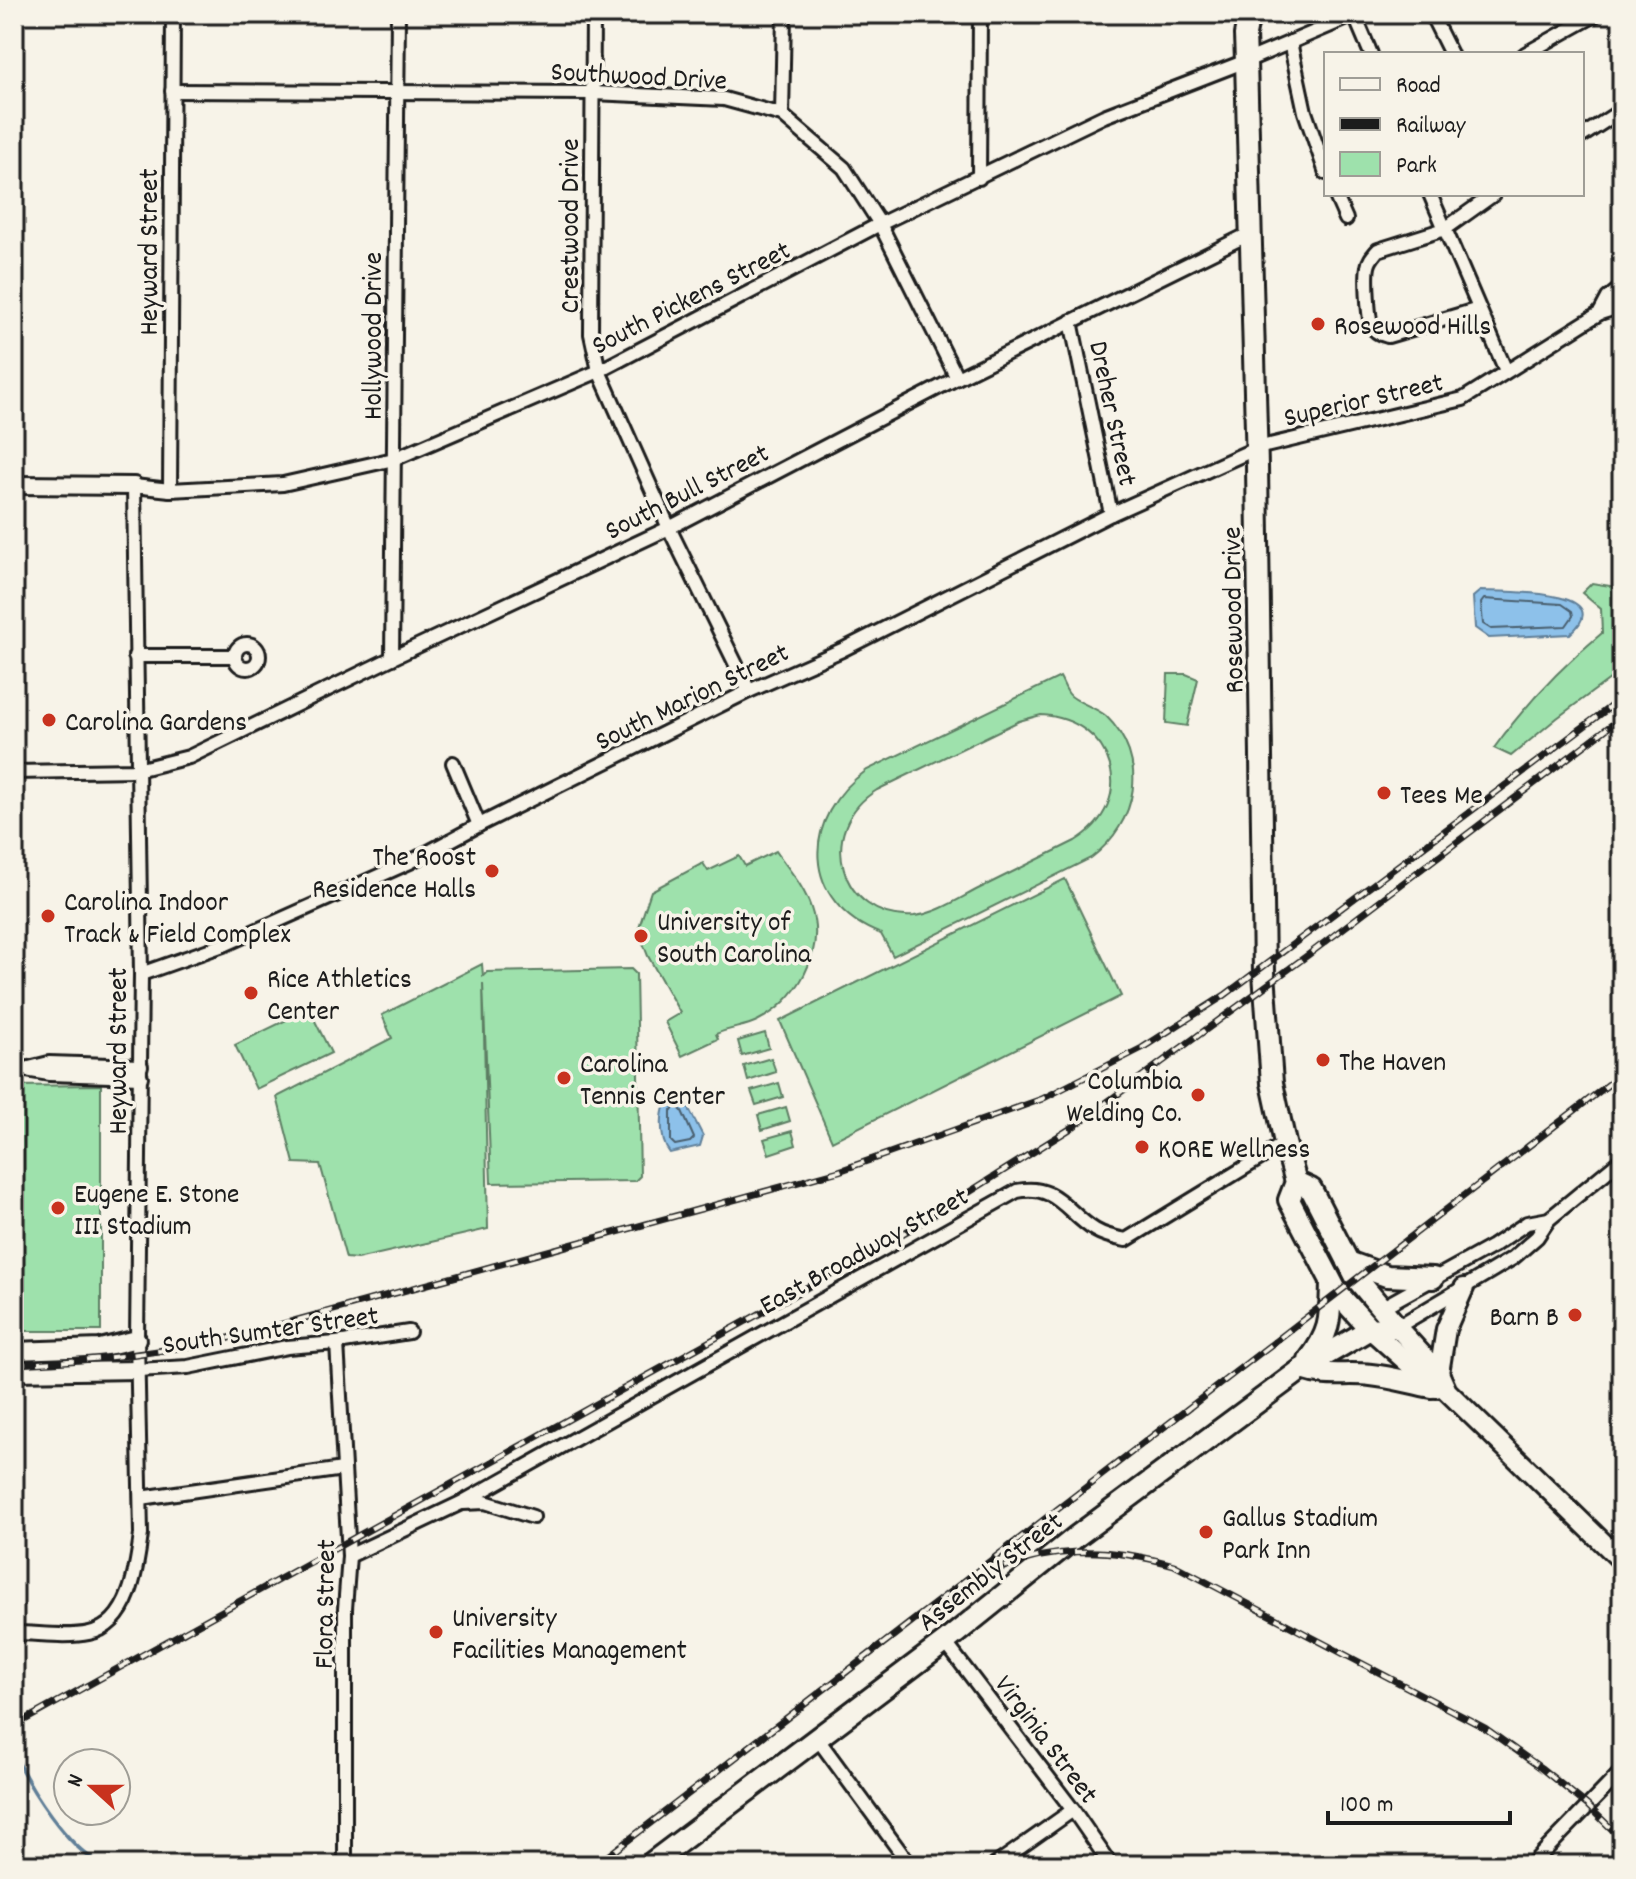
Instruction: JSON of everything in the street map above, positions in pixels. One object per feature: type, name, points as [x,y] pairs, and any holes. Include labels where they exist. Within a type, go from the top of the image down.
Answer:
[{"type":"main road","name":"Rosewood Drive","points":[[1239,14],[1245,35]]},
{"type":"main road","name":"Rosewood Drive","points":[[1249,14],[1245,35],[1257,448],[1264,973],[1272,1083],[1296,1182],[1289,1200],[1338,1294],[1370,1329],[1439,1384],[1622,1561]]},
{"type":"main road","name":"Rosewood Drive","points":[[1296,1182],[1311,1189],[1357,1279],[1439,1384]]},
{"type":"main road","points":[[1348,1262],[1387,1276],[1433,1278]]},
{"type":"main road","points":[[1331,1280],[1330,1326],[1323,1342],[1302,1369],[1323,1376],[1365,1374],[1439,1384],[1446,1329],[1464,1288]]},
{"type":"main road","points":[[1370,1329],[1381,1308]]},
{"type":"main road","name":"Assembly Street","points":[[649,1865],[945,1642],[1077,1536],[1302,1369],[1370,1329],[1397,1327]]},
{"type":"street","name":"Heyward Street","points":[[170,490],[173,14]]},
{"type":"street","name":"Hollywood Drive","points":[[392,658],[398,14]]},
{"type":"street","name":"Crestwood Drive","points":[[593,14],[591,334],[599,371],[669,528],[749,691]]},
{"type":"street","points":[[782,115],[784,14]]},
{"type":"street","points":[[979,178],[980,14]]},
{"type":"street","points":[[1246,61],[1355,14],[1370,52]]},
{"type":"street","points":[[1431,14],[1450,52]]},
{"type":"street","points":[[1529,52],[1597,14]]},
{"type":"street","points":[[1290,42],[1305,112],[1324,167]]},
{"type":"street","name":"South Pickens Street","points":[[134,486],[170,490],[283,484],[394,459],[599,371],[880,224],[1104,116],[1246,61]]},
{"type":"street","name":"Southwood Drive","points":[[172,91],[593,93],[724,99],[782,115],[844,168],[880,224],[957,378]]},
{"type":"street","points":[[1584,135],[1622,110]]},
{"type":"street","points":[[1336,196],[1346,219]]},
{"type":"street","points":[[1431,196],[1506,371]]},
{"type":"street","points":[[1479,309],[1388,336],[1374,329],[1370,321],[1367,268],[1378,250],[1445,229],[1491,196]]},
{"type":"street","name":"South Bull Street","points":[[14,772],[137,770],[189,757],[669,528],[957,378],[1249,234]]},
{"type":"street","name":"Superior Street","points":[[1600,313],[1608,298],[1622,287]]},
{"type":"street","name":"Superior Street","points":[[1257,448],[1463,399],[1600,313],[1622,306]]},
{"type":"street","name":"Dreher Street","points":[[1071,321],[1111,514]]},
{"type":"street","name":"South Marion Street","points":[[141,974],[226,944],[410,862],[479,825],[749,691],[842,650],[1111,514],[1257,448]]},
{"type":"street","points":[[14,485],[134,486]]},
{"type":"street","name":"Heyward Street","points":[[14,1633],[93,1633],[118,1612],[137,1563],[141,1498],[137,1339],[141,974],[134,486]]},
{"type":"street","points":[[135,656],[235,656]]},
{"type":"street","points":[[453,763],[479,825]]},
{"type":"street","points":[[20,1068],[49,1074],[141,1072]]},
{"type":"street","name":"East Broadway Street","points":[[349,1556],[461,1503],[1017,1191],[1033,1188],[1046,1191],[1094,1229],[1109,1237],[1126,1240],[1285,1143]]},
{"type":"street","points":[[1397,1327],[1513,1258],[1537,1237],[1549,1219],[1622,1159]]},
{"type":"street","points":[[1381,1308],[1493,1246],[1527,1223],[1549,1219]]},
{"type":"street","name":"South Sumter Street","points":[[138,1370],[188,1367],[287,1347],[409,1332]]},
{"type":"street","points":[[14,1351],[100,1348],[137,1339]]},
{"type":"street","name":"Flora Street","points":[[337,1343],[349,1556],[345,1609],[345,1865]]},
{"type":"street","points":[[14,1372],[138,1370]]},
{"type":"street","points":[[141,1498],[343,1469]]},
{"type":"street","points":[[461,1503],[485,1502],[533,1517]]},
{"type":"street","name":"Virginia Street","points":[[945,1642],[1111,1865]]},
{"type":"street","points":[[817,1738],[910,1865]]},
{"type":"street","points":[[1531,1865],[1622,1771]]},
{"type":"street","points":[[995,1865],[1073,1810]]},
{"type":"green space","points":[[1622,582],[1622,670],[1511,756],[1494,748],[1544,687],[1602,633],[1601,609],[1582,593],[1592,583],[1616,587]]},
{"type":"green space","points":[[1168,674],[1186,674],[1198,679],[1187,726],[1166,723]]},
{"type":"green space","points":[[1060,677],[1072,697],[1106,716],[1120,733],[1129,751],[1133,790],[1119,827],[1107,844],[1091,858],[893,956],[881,934],[854,920],[835,902],[823,881],[818,858],[821,834],[830,811],[845,789],[867,770]],"holes":[[[1041,715],[1066,720],[1086,731],[1101,746],[1110,765],[1112,785],[1107,805],[1095,825],[1075,841],[922,915],[888,914],[868,904],[853,888],[844,869],[841,848],[846,826],[857,807],[877,790],[1019,721]]]},
{"type":"green space","points":[[776,851],[800,885],[811,908],[815,942],[805,974],[784,1002],[771,1012],[752,1023],[716,1034],[718,1039],[682,1056],[665,1022],[680,1013],[648,956],[638,930],[651,891],[703,863],[708,871],[739,856],[745,866]]},
{"type":"green space","points":[[1065,879],[1121,996],[832,1141],[780,1021]]},
{"type":"green space","points":[[482,964],[483,976],[487,972],[631,969],[636,974],[640,1176],[635,1181],[491,1183],[483,983],[488,1229],[357,1259],[346,1258],[320,1164],[294,1163],[277,1097],[392,1038],[382,1015]]},
{"type":"green space","points":[[309,1009],[331,1053],[256,1089],[235,1045]]},
{"type":"green space","points":[[765,1033],[769,1048],[742,1056],[738,1041]]},
{"type":"green space","points":[[771,1058],[776,1072],[748,1081],[744,1066]]},
{"type":"green space","points":[[779,1083],[783,1097],[756,1105],[751,1091]]},
{"type":"green space","name":"Eugene E. Stone III Stadium","points":[[101,1085],[101,1331],[14,1331],[14,1086]]},
{"type":"green space","points":[[786,1107],[790,1121],[762,1130],[758,1115]]},
{"type":"green space","points":[[792,1131],[796,1145],[769,1154],[764,1139]]},
{"type":"water","points":[[1480,591],[1531,593],[1569,600],[1581,608],[1582,619],[1570,634],[1489,638],[1475,628],[1473,597]]},
{"type":"water","points":[[673,1095],[684,1099],[703,1136],[700,1146],[670,1153],[664,1140],[662,1123],[665,1106]]},
{"type":"waterway","points":[[14,1753],[50,1815],[76,1845],[102,1865]]},
{"type":"railway","points":[[14,1364],[127,1355],[239,1336],[839,1171],[1042,1099],[1142,1048],[1225,995],[1622,698]]},
{"type":"railway","points":[[14,1726],[909,1230],[1073,1127],[1308,955],[1622,717]]},
{"type":"railway","points":[[596,1865],[1622,1074]]},
{"type":"railway","points":[[982,1577],[1029,1559],[1076,1552],[1125,1554],[1174,1565],[1485,1728],[1587,1805],[1622,1839]]},
{"type":"place","name":"Rosewood Hills","points":[[1318,324]]},
{"type":"place","name":"Carolina Gardens","points":[[49,720]]},
{"type":"place","name":"Tees Me","points":[[1384,793]]},
{"type":"place","name":"The Roost Residence Halls","points":[[492,871]]},
{"type":"place","name":"Carolina Indoor Track & Field Complex","points":[[48,916]]},
{"type":"place","name":"University of South Carolina","points":[[641,936]]},
{"type":"place","name":"Rice Athletics Center","points":[[251,993]]},
{"type":"place","name":"The Haven","points":[[1323,1060]]},
{"type":"place","name":"Carolina Tennis Center","points":[[564,1078]]},
{"type":"place","name":"Columbia Welding Co.","points":[[1198,1095]]},
{"type":"place","name":"KORE Wellness","points":[[1142,1147]]},
{"type":"place","name":"Eugene E. Stone III Stadium","points":[[58,1208]]},
{"type":"place","name":"Barn B","points":[[1575,1315]]},
{"type":"place","name":"Gallus Stadium Park Inn","points":[[1206,1532]]},
{"type":"place","name":"University Facilities Management","points":[[436,1632]]}]
